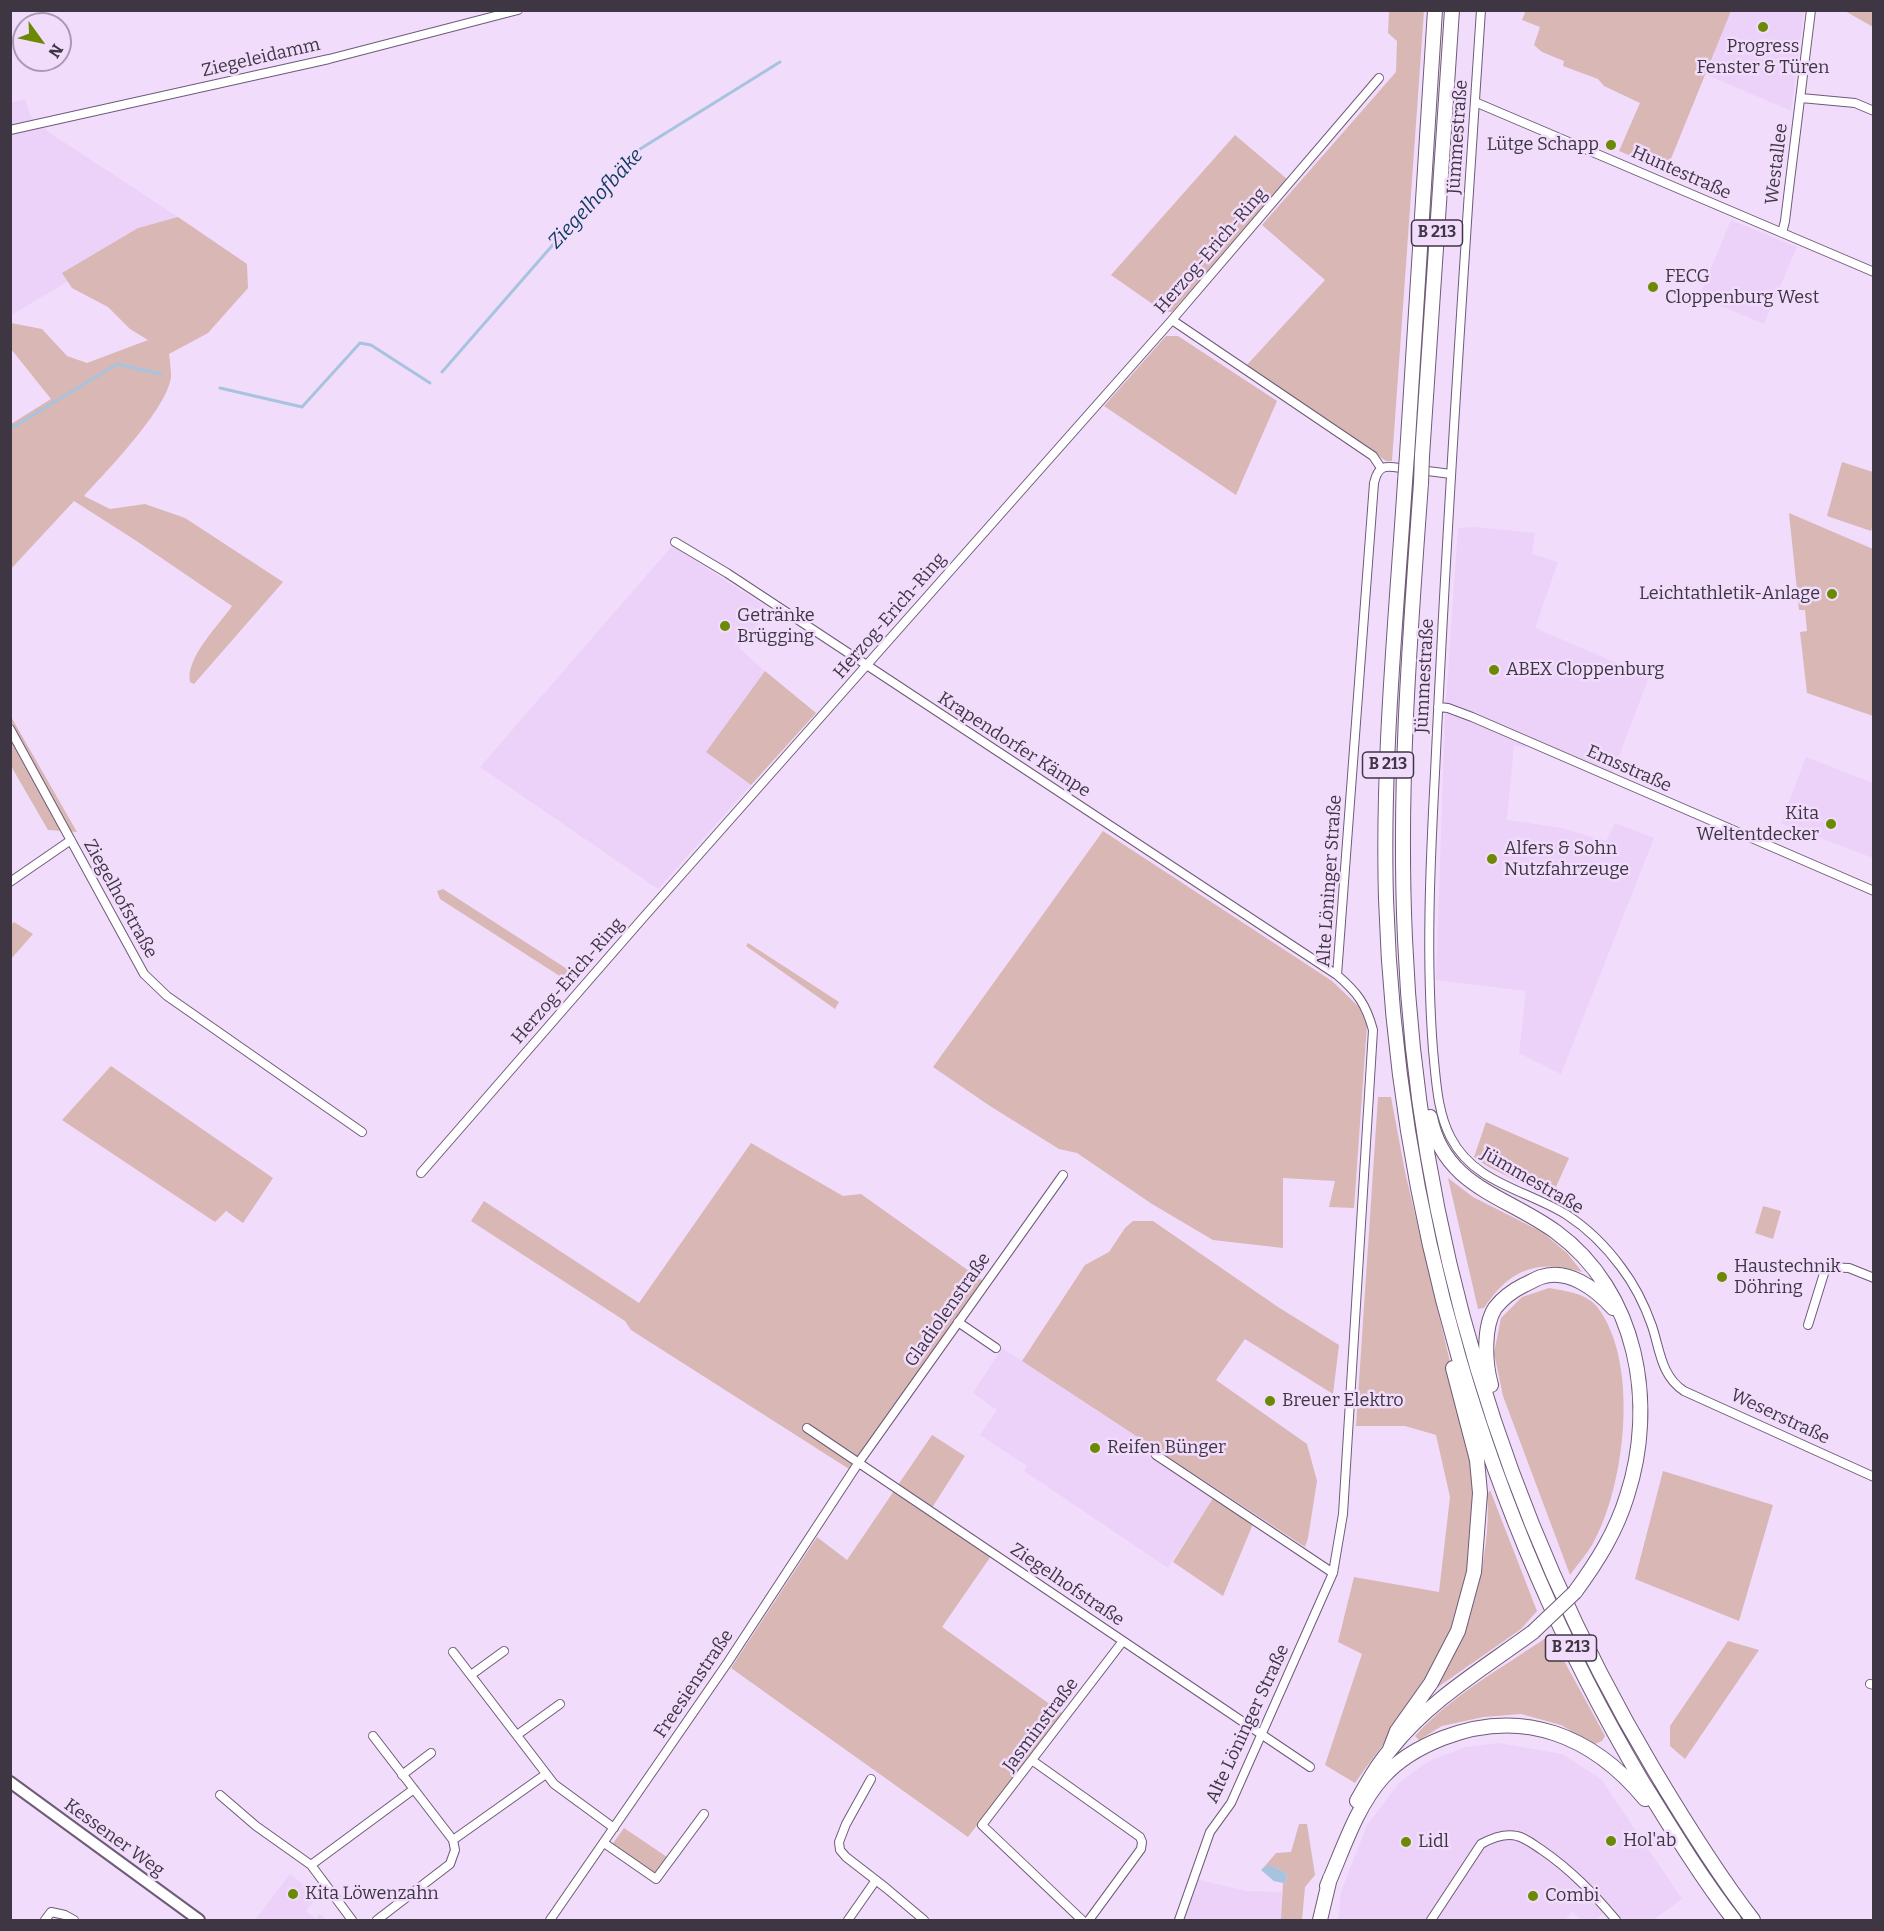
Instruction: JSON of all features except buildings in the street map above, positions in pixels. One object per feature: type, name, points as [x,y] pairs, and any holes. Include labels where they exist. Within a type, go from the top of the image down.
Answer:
[{"type":"highway","name":"B 213","points":[[1435,10],[1391,691],[1386,803],[1386,898],[1390,963],[1401,1081],[1414,1166],[1434,1265],[1457,1352],[1492,1462],[1544,1591],[1617,1738],[1672,1831],[1734,1920]]},
{"type":"highway","name":"B 213","points":[[1452,10],[1402,775],[1403,884],[1409,996],[1418,1085],[1448,1258],[1468,1339],[1496,1427],[1532,1522],[1560,1589],[1632,1732],[1685,1822],[1753,1920]]},
{"type":"highway","name":"B 213","points":[[1328,1886],[1348,1816],[1366,1783],[1390,1749],[1423,1714],[1533,1632],[1575,1592],[1597,1563],[1614,1530],[1627,1497],[1637,1458],[1641,1416],[1640,1382],[1635,1355],[1623,1319],[1602,1278],[1583,1255],[1558,1233],[1462,1176],[1442,1151],[1432,1127],[1424,1084],[1415,1004],[1409,996]]},
{"type":"highway","points":[[1496,1427],[1499,1413],[1488,1376],[1485,1342],[1495,1309],[1514,1290],[1542,1276],[1563,1276],[1584,1282],[1604,1298],[1623,1319]]},
{"type":"highway","points":[[1390,1749],[1397,1731],[1431,1683],[1458,1631],[1474,1572],[1480,1493],[1477,1460],[1453,1367],[1457,1352]]},
{"type":"highway","name":"B 213","points":[[1328,1886],[1365,1802],[1382,1778],[1406,1755],[1461,1731],[1496,1725],[1534,1727],[1572,1740],[1604,1758],[1634,1785],[1672,1831]]},
{"type":"highway","points":[[1320,1920],[1328,1886]]},
{"type":"street","name":"Ziegeleidamm","points":[[10,130],[329,59],[518,10]]},
{"type":"street","name":"Jümmestraße","points":[[1481,10],[1451,474],[1428,909],[1430,1012],[1436,1082],[1446,1128],[1457,1149],[1479,1171],[1567,1215],[1600,1242],[1622,1268],[1652,1323],[1665,1371],[1675,1384]]},
{"type":"street","name":"Westallee","points":[[1782,233],[1811,10]]},
{"type":"street","name":"Herzog-Erich-Ring","points":[[421,1173],[642,919],[1172,320],[1379,78]]},
{"type":"street","points":[[1801,98],[1856,103],[1874,111]]},
{"type":"street","name":"Huntestraße","points":[[1475,102],[1874,272]]},
{"type":"street","points":[[1172,320],[1370,455],[1381,468],[1451,474]]},
{"type":"street","name":"Alte Löninger Straße","points":[[1179,1920],[1210,1832],[1231,1803],[1333,1573],[1343,1514],[1373,1030],[1361,999],[1336,975],[1374,483],[1376,474],[1381,468]]},
{"type":"street","name":"Krapendorfer Kämpe","points":[[675,542],[727,573],[1336,975]]},
{"type":"street","name":"Emsstraße","points":[[1438,707],[1448,708],[1472,717],[1874,891]]},
{"type":"street","name":"Ziegelhofstraße","points":[[10,729],[144,974],[167,996],[362,1132]]},
{"type":"street","points":[[10,882],[71,840]]},
{"type":"street","name":"Gladiolenstraße","points":[[859,1462],[1063,1175]]},
{"type":"street","points":[[1808,1325],[1826,1267],[1849,1268],[1874,1278]]},
{"type":"street","points":[[958,1322],[996,1348]]},
{"type":"street","name":"Weserstraße","points":[[1675,1384],[1684,1391],[1874,1477]]},
{"type":"street","name":"Ziegelhofstraße","points":[[807,1428],[1310,1767]]},
{"type":"street","points":[[1156,1455],[1333,1573]]},
{"type":"street","name":"Freesienstraße","points":[[550,1920],[728,1662],[859,1462]]},
{"type":"street","name":"Jasminstraße","points":[[1082,1920],[982,1826],[1123,1641]]},
{"type":"street","points":[[471,1675],[504,1651]]},
{"type":"street","points":[[453,1652],[554,1784],[614,1828]]},
{"type":"street","points":[[517,1735],[560,1704]]},
{"type":"street","points":[[373,1736],[453,1840],[455,1850],[450,1864],[377,1920]]},
{"type":"street","points":[[402,1775],[431,1753]]},
{"type":"street","points":[[1033,1761],[1140,1837],[1142,1842],[1141,1849],[1089,1920]]},
{"type":"street","points":[[453,1840],[546,1774]]},
{"type":"street","points":[[871,1779],[846,1824],[839,1842],[840,1850],[924,1920]]},
{"type":"street","name":"Kessener Weg","points":[[10,1782],[199,1920]]},
{"type":"street","points":[[311,1865],[414,1790]]},
{"type":"street","points":[[220,1795],[256,1826],[311,1865],[352,1920]]},
{"type":"street","points":[[604,1843],[656,1879],[704,1814]]},
{"type":"street","points":[[1431,1920],[1482,1844],[1493,1838],[1509,1835],[1527,1840],[1559,1862],[1591,1890],[1616,1920]]},
{"type":"street","points":[[848,1920],[876,1880]]},
{"type":"street","points":[[45,1920],[51,1912],[74,1920]]},
{"type":"shaded area","points":[[1526,10],[1731,11],[1666,171],[1619,151],[1640,103],[1604,86],[1598,79],[1563,66],[1564,61],[1542,52],[1534,45],[1540,27],[1522,20]]},
{"type":"shaded area","points":[[1389,11],[1424,11],[1392,461],[1386,461],[1246,366],[1325,280],[1262,225],[1396,72],[1397,41],[1388,33]]},
{"type":"shaded area","points":[[1731,11],[1804,11],[1791,111],[1705,74]]},
{"type":"shaded area","points":[[1845,11],[1873,11],[1873,27]]},
{"type":"shaded area","points":[[25,99],[31,117],[50,133],[178,217],[11,315],[11,103]]},
{"type":"shaded area","points":[[1235,135],[1287,179],[1172,312],[1164,312],[1111,275]]},
{"type":"shaded area","points":[[178,217],[247,264],[248,288],[208,333],[169,354],[171,377],[159,406],[135,439],[84,496],[110,509],[145,504],[185,518],[283,582],[194,684],[190,682],[190,673],[198,652],[232,606],[74,501],[10,570],[11,424],[51,399],[11,349],[11,323],[42,329],[67,356],[87,363],[148,340],[130,329],[108,307],[72,288],[62,273],[138,228]]},
{"type":"shaded area","points":[[1731,220],[1797,247],[1764,324],[1699,297]]},
{"type":"shaded area","points":[[1166,336],[1178,336],[1277,401],[1236,495],[1104,406]]},
{"type":"shaded area","points":[[1842,462],[1873,472],[1874,523],[1871,531],[1827,516]]},
{"type":"shaded area","points":[[1789,513],[1873,549],[1873,716],[1807,693],[1800,632],[1807,631],[1805,610],[1799,610]]},
{"type":"shaded area","points":[[1475,527],[1535,533],[1532,554],[1558,562],[1535,628],[1649,677],[1612,775],[1529,739],[1526,748],[1514,745],[1507,820],[1562,828],[1606,841],[1615,823],[1654,838],[1561,1074],[1519,1053],[1526,991],[1436,980],[1445,715],[1458,528]]},
{"type":"shaded area","points":[[672,546],[770,609],[739,648],[765,671],[706,752],[751,785],[658,889],[480,767]]},
{"type":"shaded area","points":[[765,671],[816,713],[751,785],[706,752]]},
{"type":"shaded area","points":[[10,715],[77,832],[48,830],[11,766]]},
{"type":"shaded area","points":[[1806,757],[1873,783],[1873,858],[1781,823]]},
{"type":"shaded area","points":[[1103,831],[1332,981],[1359,1007],[1367,1025],[1354,1208],[1329,1207],[1335,1181],[1283,1178],[1283,1248],[1213,1240],[1152,1204],[1077,1153],[1059,1149],[933,1067]]},
{"type":"shaded area","points":[[443,889],[578,976],[572,984],[440,899],[437,891]]},
{"type":"shaded area","points":[[14,922],[33,934],[11,959],[11,925]]},
{"type":"shaded area","points":[[748,943],[839,1002],[835,1009],[746,946]]},
{"type":"shaded area","points":[[111,1066],[273,1178],[243,1223],[226,1211],[215,1222],[62,1120]]},
{"type":"shaded area","points":[[1378,1097],[1391,1097],[1405,1172],[1473,1459],[1474,1488],[1468,1572],[1462,1599],[1443,1653],[1421,1692],[1355,1783],[1325,1765],[1362,1654],[1338,1642],[1354,1577],[1439,1592],[1450,1497],[1436,1435],[1405,1426],[1356,1426]]},
{"type":"shaded area","points":[[1486,1122],[1569,1158],[1551,1198],[1487,1166],[1474,1157]]},
{"type":"shaded area","points":[[751,1143],[843,1196],[861,1194],[983,1281],[849,1469],[631,1330],[625,1321],[471,1221],[484,1201],[639,1303]]},
{"type":"shaded area","points":[[1448,1178],[1473,1197],[1542,1232],[1567,1253],[1582,1272],[1551,1267],[1526,1270],[1504,1284],[1484,1308],[1478,1309]]},
{"type":"shaded area","points":[[1763,1206],[1781,1211],[1773,1239],[1755,1233]]},
{"type":"shaded area","points":[[1133,1221],[1153,1221],[1278,1307],[1339,1345],[1333,1394],[1245,1339],[1216,1380],[1307,1444],[1317,1481],[1305,1547],[1022,1361],[1085,1265],[1109,1252],[1125,1228]]},
{"type":"shaded area","points":[[1549,1288],[1582,1296],[1598,1308],[1611,1332],[1619,1361],[1623,1393],[1623,1426],[1613,1492],[1592,1545],[1570,1575],[1503,1396],[1494,1353],[1501,1318],[1522,1297]]},
{"type":"shaded area","name":"Reifen Bünger","points":[[1002,1348],[1218,1490],[1168,1568],[1024,1471],[1027,1466],[980,1435],[997,1410],[973,1393]]},
{"type":"shaded area","points":[[932,1435],[965,1456],[928,1514],[991,1556],[942,1627],[1062,1713],[968,1837],[731,1668],[817,1537],[847,1560]]},
{"type":"shaded area","points":[[1663,1471],[1773,1505],[1739,1621],[1635,1579]]},
{"type":"shaded area","points":[[1490,1490],[1537,1611],[1521,1629],[1438,1687],[1463,1633],[1474,1600],[1485,1547],[1487,1495]]},
{"type":"shaded area","points":[[1213,1498],[1253,1524],[1223,1596],[1173,1562]]},
{"type":"shaded area","points":[[1550,1635],[1605,1736],[1602,1741],[1595,1744],[1561,1725],[1521,1714],[1483,1717],[1442,1726],[1419,1740],[1415,1736],[1462,1694]]},
{"type":"shaded area","points":[[1728,1641],[1759,1650],[1685,1759],[1670,1746],[1670,1726]]},
{"type":"shaded area","points":[[1498,1743],[1562,1754],[1601,1779],[1682,1899],[1653,1920],[1623,1920],[1612,1906],[1595,1920],[1582,1920],[1572,1912],[1565,1920],[1338,1920],[1341,1892],[1367,1825],[1400,1782],[1427,1762],[1465,1747]]},
{"type":"shaded area","points":[[1299,1824],[1307,1824],[1315,1875],[1305,1887],[1302,1920],[1281,1920],[1283,1883],[1286,1881],[1287,1874],[1273,1866],[1265,1866],[1276,1853],[1291,1852]]},
{"type":"shaded area","points":[[624,1828],[667,1857],[654,1874],[611,1846]]},
{"type":"shaded area","name":"Kita Löwenzahn","points":[[290,1874],[308,1888],[307,1891],[316,1898],[306,1911],[316,1919],[320,1914],[327,1920],[255,1920]]},
{"type":"shaded area","points":[[1196,1879],[1246,1891],[1282,1892],[1281,1920],[1183,1920]]},
{"type":"water","points":[[1265,1866],[1273,1866],[1287,1874],[1286,1881],[1283,1883],[1274,1881],[1261,1870]]},
{"type":"waterway","name":"Ziegelhofbäke","points":[[442,372],[632,154],[780,62]]},
{"type":"waterway","name":"Ziegelhofbäke","points":[[220,388],[302,407],[360,343],[371,345],[430,383]]},
{"type":"waterway","name":"Ziegelhofbäke","points":[[10,429],[117,364],[161,374]]},
{"type":"place","name":"Progress Fenster & Türen","points":[[1763,27]]},
{"type":"place","name":"Lütge Schapp","points":[[1611,145]]},
{"type":"place","name":"FECG Cloppenburg West","points":[[1653,287]]},
{"type":"place","name":"Leichtathletik-Anlage","points":[[1832,594]]},
{"type":"place","name":"Getränke Brügging","points":[[725,626]]},
{"type":"place","name":"ABEX Cloppenburg","points":[[1494,670]]},
{"type":"place","name":"Kita Weltentdecker","points":[[1831,824]]},
{"type":"place","name":"Alfers & Sohn Nutzfahrzeuge","points":[[1492,859]]},
{"type":"place","name":"Haustechnik Döhring","points":[[1722,1277]]},
{"type":"place","name":"Breuer Elektro","points":[[1270,1401]]},
{"type":"place","name":"Reifen Bünger","points":[[1095,1448]]},
{"type":"place","name":"Hol'ab","points":[[1611,1841]]},
{"type":"place","name":"Lidl","points":[[1406,1842]]},
{"type":"place","name":"Kita Löwenzahn","points":[[293,1894]]},
{"type":"place","name":"Combi","points":[[1533,1896]]}]
